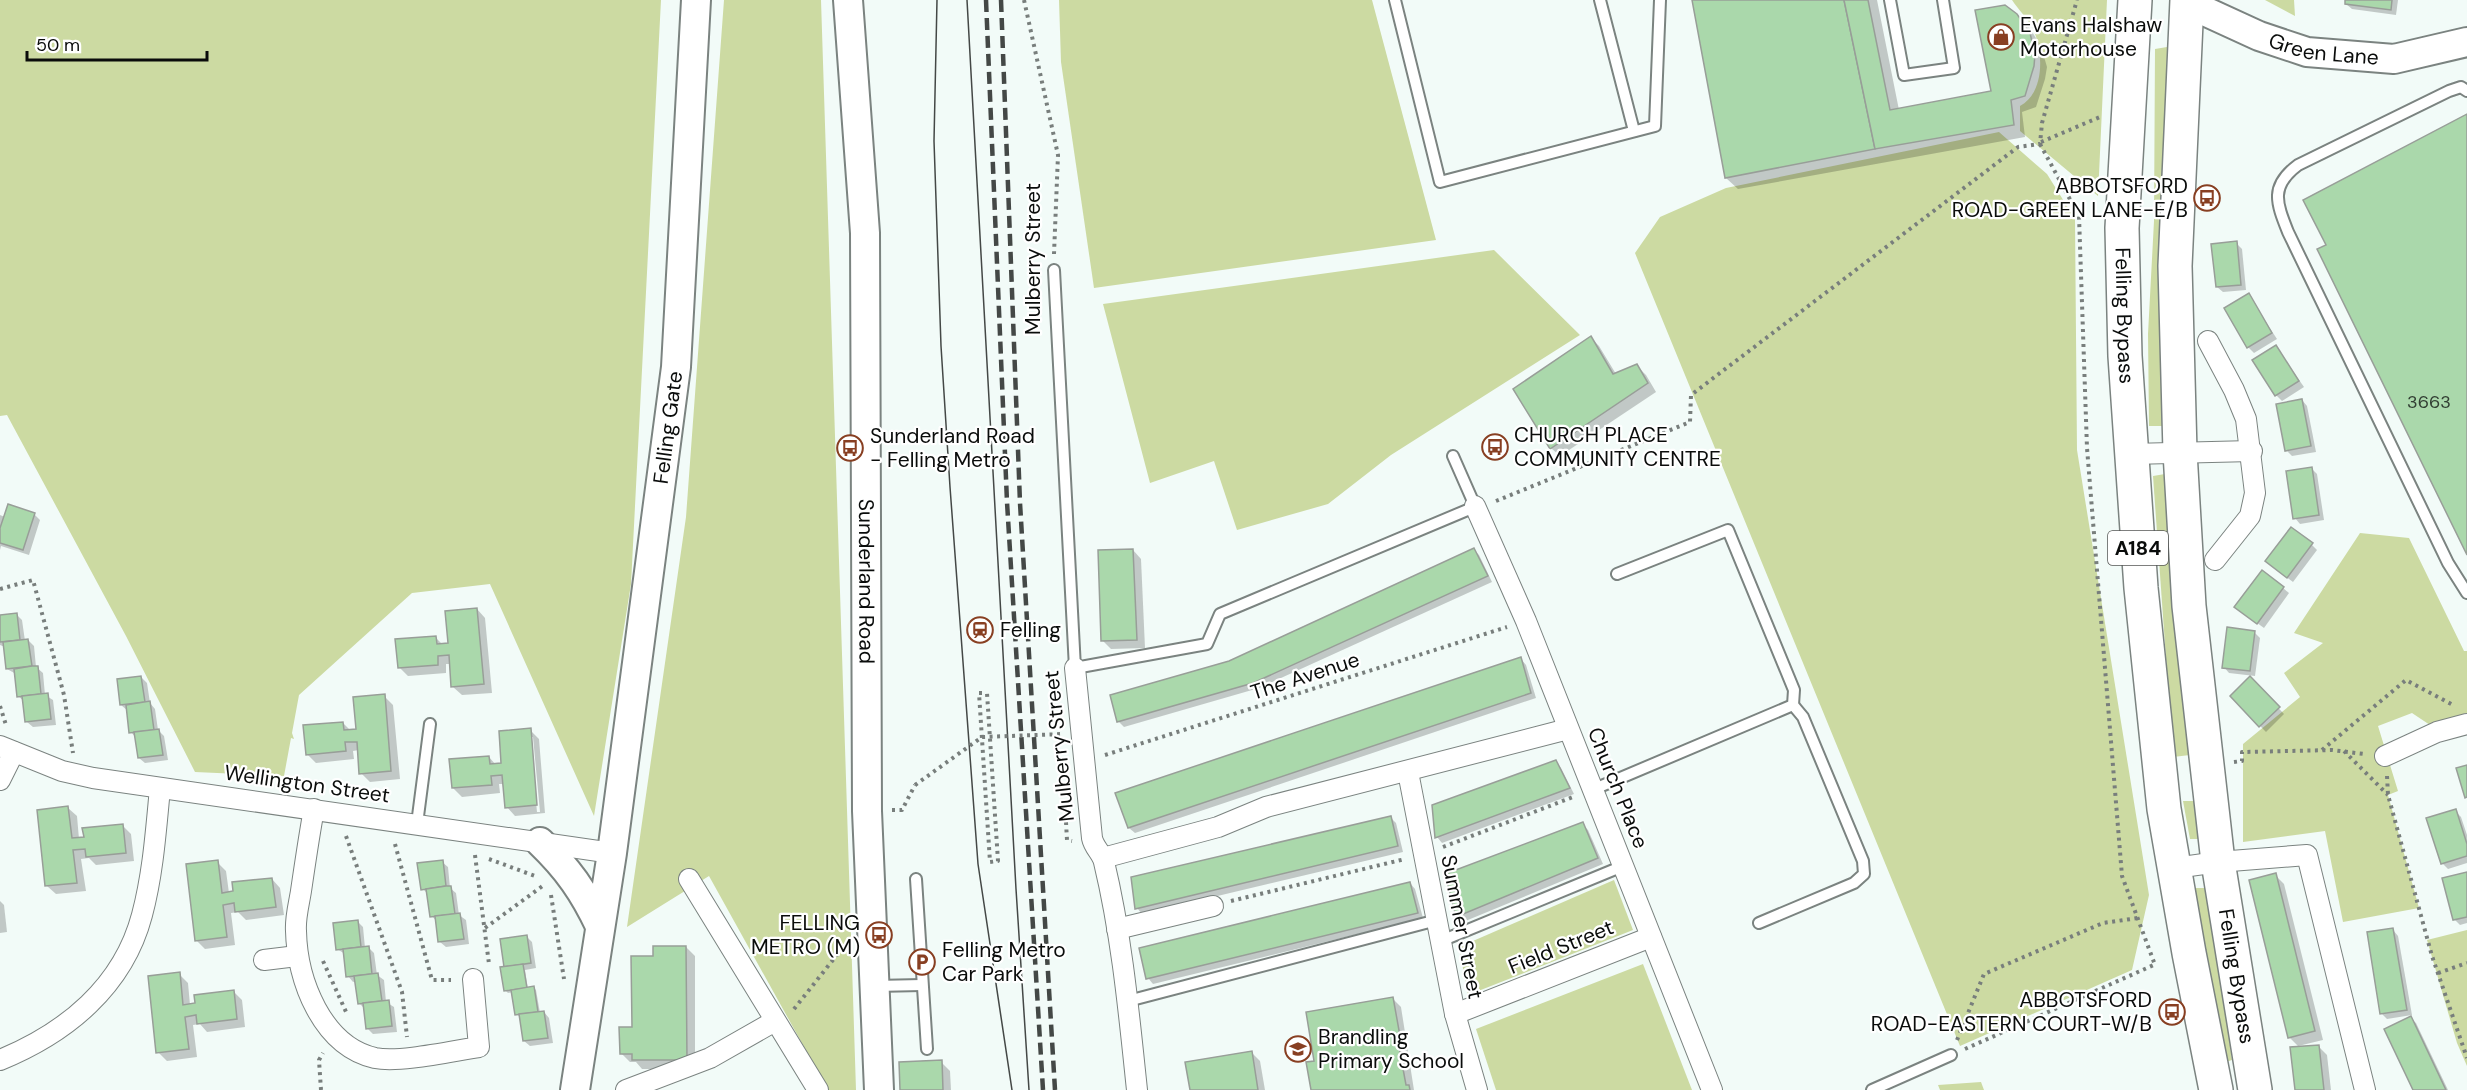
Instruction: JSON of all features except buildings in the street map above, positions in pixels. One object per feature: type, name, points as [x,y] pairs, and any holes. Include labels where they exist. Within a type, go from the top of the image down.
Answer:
[{"type":"highway","name":"Felling Bypass","points":[[2135,0],[2122,228],[2125,356],[2141,588],[2162,795],[2189,953],[2216,1090]]},
{"type":"highway","name":"Felling Bypass","points":[[2185,1],[2175,266],[2180,452],[2189,606],[2218,862],[2255,1090]]},
{"type":"street","name":"Felling Gate","points":[[575,1090],[612,853],[676,367],[696,0]]},
{"type":"street","name":"Sunderland Road","points":[[848,0],[865,233],[867,811],[879,1090]]},
{"type":"street","name":"Green Lane","points":[[2185,1],[2259,36],[2307,52],[2394,59],[2467,42]]},
{"type":"street","points":[[2208,341],[2241,404],[2250,431],[2255,504],[2243,527],[2215,560]]},
{"type":"street","points":[[2132,454],[2252,451]]},
{"type":"street","name":"Church Place","points":[[1479,506],[1712,1090]]},
{"type":"street","name":"Mulberry Street","points":[[1075,668],[1093,846],[1103,858],[1117,929],[1128,1001],[1137,1090]]},
{"type":"street","points":[[2385,756],[2437,732],[2462,715]]},
{"type":"street","points":[[1103,858],[1218,827],[1266,807],[1568,729]]},
{"type":"street","name":"Wellington Street","points":[[7,749],[62,771],[77,774],[612,853]]},
{"type":"street","points":[[0,780],[7,749]]},
{"type":"street","name":"Summer Street","points":[[1408,772],[1455,1014],[1477,1090]]},
{"type":"street","points":[[0,1060],[31,1047],[62,1028],[90,1004],[112,978],[128,950],[142,917],[151,876],[160,788]]},
{"type":"street","points":[[314,809],[296,928],[297,956],[319,1012],[334,1035],[354,1051],[376,1058],[410,1057],[479,1047],[473,979]]},
{"type":"street","points":[[540,842],[563,864],[585,893],[600,926]]},
{"type":"street","points":[[2175,868],[2307,855],[2365,1090]]},
{"type":"street","points":[[688,879],[818,1090]]},
{"type":"street","points":[[1117,929],[1213,906]]},
{"type":"street","name":"Field Street","points":[[1455,1014],[1651,937]]},
{"type":"street","points":[[264,960],[297,956]]},
{"type":"street","points":[[626,1090],[710,1058],[775,1021]]},
{"type":"lane","points":[[1395,0],[1440,182],[1654,126],[1659,0]]},
{"type":"lane","points":[[1600,0],[1634,131]]},
{"type":"lane","points":[[1890,0],[1905,75],[1954,68],[1943,0]]},
{"type":"lane","points":[[2467,91],[2462,87],[2449,91],[2298,165],[2285,175],[2277,199],[2288,232],[2448,563],[2467,593]]},
{"type":"lane","name":"Mulberry Street","points":[[1054,270],[1075,668]]},
{"type":"lane","points":[[1075,668],[1207,644],[1220,614],[1479,506],[1453,456]]},
{"type":"lane","points":[[1617,574],[1728,530],[1794,690],[1793,705],[1803,717],[1863,861],[1864,874],[1854,883],[1759,923]]},
{"type":"lane","points":[[1592,790],[1793,705]]},
{"type":"lane","points":[[417,824],[430,724]]},
{"type":"lane","points":[[1441,941],[1623,866]]},
{"type":"lane","points":[[916,879],[927,1049]]},
{"type":"lane","points":[[1128,1001],[1437,920]]},
{"type":"lane","points":[[875,986],[922,985]]},
{"type":"lane","points":[[1872,1090],[1951,1055]]},
{"type":"path","name":"Mulberry Street","points":[[1024,0],[1058,155],[1054,270]]},
{"type":"path","points":[[1951,1055],[2156,965],[2122,876],[2086,448],[2079,216],[2040,143],[2042,123],[2078,0]]},
{"type":"path","points":[[1479,506],[1690,422],[1691,395],[2018,147],[2040,143],[2104,115]]},
{"type":"path","points":[[0,589],[33,580],[64,695],[77,774]]},
{"type":"path","name":"The Avenue","points":[[1104,755],[1526,621]]},
{"type":"path","points":[[2322,750],[2406,680],[2462,715]]},
{"type":"path","points":[[979,693],[984,693],[998,861],[990,862],[982,737],[979,693]]},
{"type":"path","points":[[915,785],[982,737],[1063,734]]},
{"type":"path","points":[[2208,767],[2242,761],[2242,752],[2322,750],[2385,756],[2388,795],[2438,973],[2467,1058]]},
{"type":"path","points":[[2344,751],[2388,795]]},
{"type":"path","points":[[354,834],[344,831],[402,992],[410,1057]]},
{"type":"path","points":[[385,840],[406,844]]},
{"type":"path","points":[[395,842],[432,980],[491,977],[474,854],[549,881]]},
{"type":"path","points":[[484,929],[549,881]]},
{"type":"path","points":[[549,881],[565,985]]},
{"type":"path","points":[[1951,1055],[1984,974],[2103,923],[2138,918]]},
{"type":"path","points":[[795,1009],[844,946]]},
{"type":"path","points":[[322,957],[366,1055]]},
{"type":"path","points":[[2438,973],[2467,963]]},
{"type":"path","points":[[321,1090],[319,1060],[334,1035]]},
{"type":"path","points":[[2461,1042],[2467,1040]]},
{"type":"green space","points":[[0,0],[661,0],[631,584],[594,816],[490,584],[412,593],[299,695],[292,733],[294,739],[291,738],[284,776],[195,772],[126,636],[7,415],[0,416]]},
{"type":"green space","points":[[724,0],[821,0],[856,1090],[828,1090],[709,876],[627,927],[686,517]]},
{"type":"green space","points":[[1059,0],[1372,0],[1436,240],[1094,288],[1061,62]]},
{"type":"green space","points":[[2012,0],[2107,0],[2098,196],[2020,131],[2020,106],[2034,91],[2038,81],[2040,59],[2039,47],[2032,27]]},
{"type":"green space","points":[[2265,0],[2294,0],[2295,16]]},
{"type":"green space","points":[[2167,47],[2163,426],[2149,426],[2148,334],[2154,221],[2155,49]]},
{"type":"green space","points":[[1999,132],[2047,174],[2075,219],[2077,450],[2149,895],[2132,970],[1960,1046],[1635,253],[1660,217],[1726,188]]},
{"type":"green space","points":[[1494,250],[1580,335],[1391,455],[1328,504],[1237,530],[1214,461],[1150,483],[1103,304]]},
{"type":"green space","points":[[2165,474],[2190,755],[2173,757],[2153,476]]},
{"type":"green space","points":[[2360,533],[2409,538],[2464,651],[2467,651],[2467,713],[2430,725],[2412,713],[2378,726],[2398,791],[2388,795],[2419,908],[2343,922],[2325,831],[2243,842],[2243,744],[2300,697],[2284,673],[2323,643],[2294,633]]},
{"type":"green space","points":[[2183,801],[2195,801],[2202,839],[2190,839]]},
{"type":"green space","points":[[1614,880],[1633,930],[1468,995],[1459,947]]},
{"type":"green space","points":[[2193,888],[2208,888],[2232,1060],[2223,1063]]},
{"type":"green space","points":[[2467,930],[2467,1066],[2457,1043],[2427,940]]},
{"type":"green space","points":[[1643,964],[1692,1090],[1496,1090],[1476,1029]]},
{"type":"green space","points":[[1981,1082],[1984,1090],[1940,1090],[1938,1085]]},
{"type":"tram line","points":[[937,0],[934,141],[941,346],[950,487],[978,864],[1012,1090]]},
{"type":"tram line","points":[[967,0],[1029,1090]]},
{"type":"railway","points":[[986,0],[1007,502],[1043,1090]]},
{"type":"railway","points":[[1001,0],[1020,503],[1055,1090]]},
{"type":"place","name":"Evans Halshaw Motorhouse","points":[[2001,37]]},
{"type":"place","name":"ABBOTSFORD ROAD-GREEN LANE-E/B","points":[[2207,198]]},
{"type":"place","name":"CHURCH PLACE COMMUNITY CENTRE","points":[[1495,447]]},
{"type":"place","name":"Sunderland Road - Felling Metro","points":[[850,448]]},
{"type":"place","name":"Felling","points":[[980,630]]},
{"type":"place","name":"FELLING METRO (M)","points":[[879,935]]},
{"type":"place","name":"Felling Metro Car Park","points":[[922,962]]},
{"type":"place","name":"ABBOTSFORD ROAD-EASTERN COURT-W/B","points":[[2172,1012]]},
{"type":"place","name":"Brandling Primary School","points":[[1298,1049]]}]
